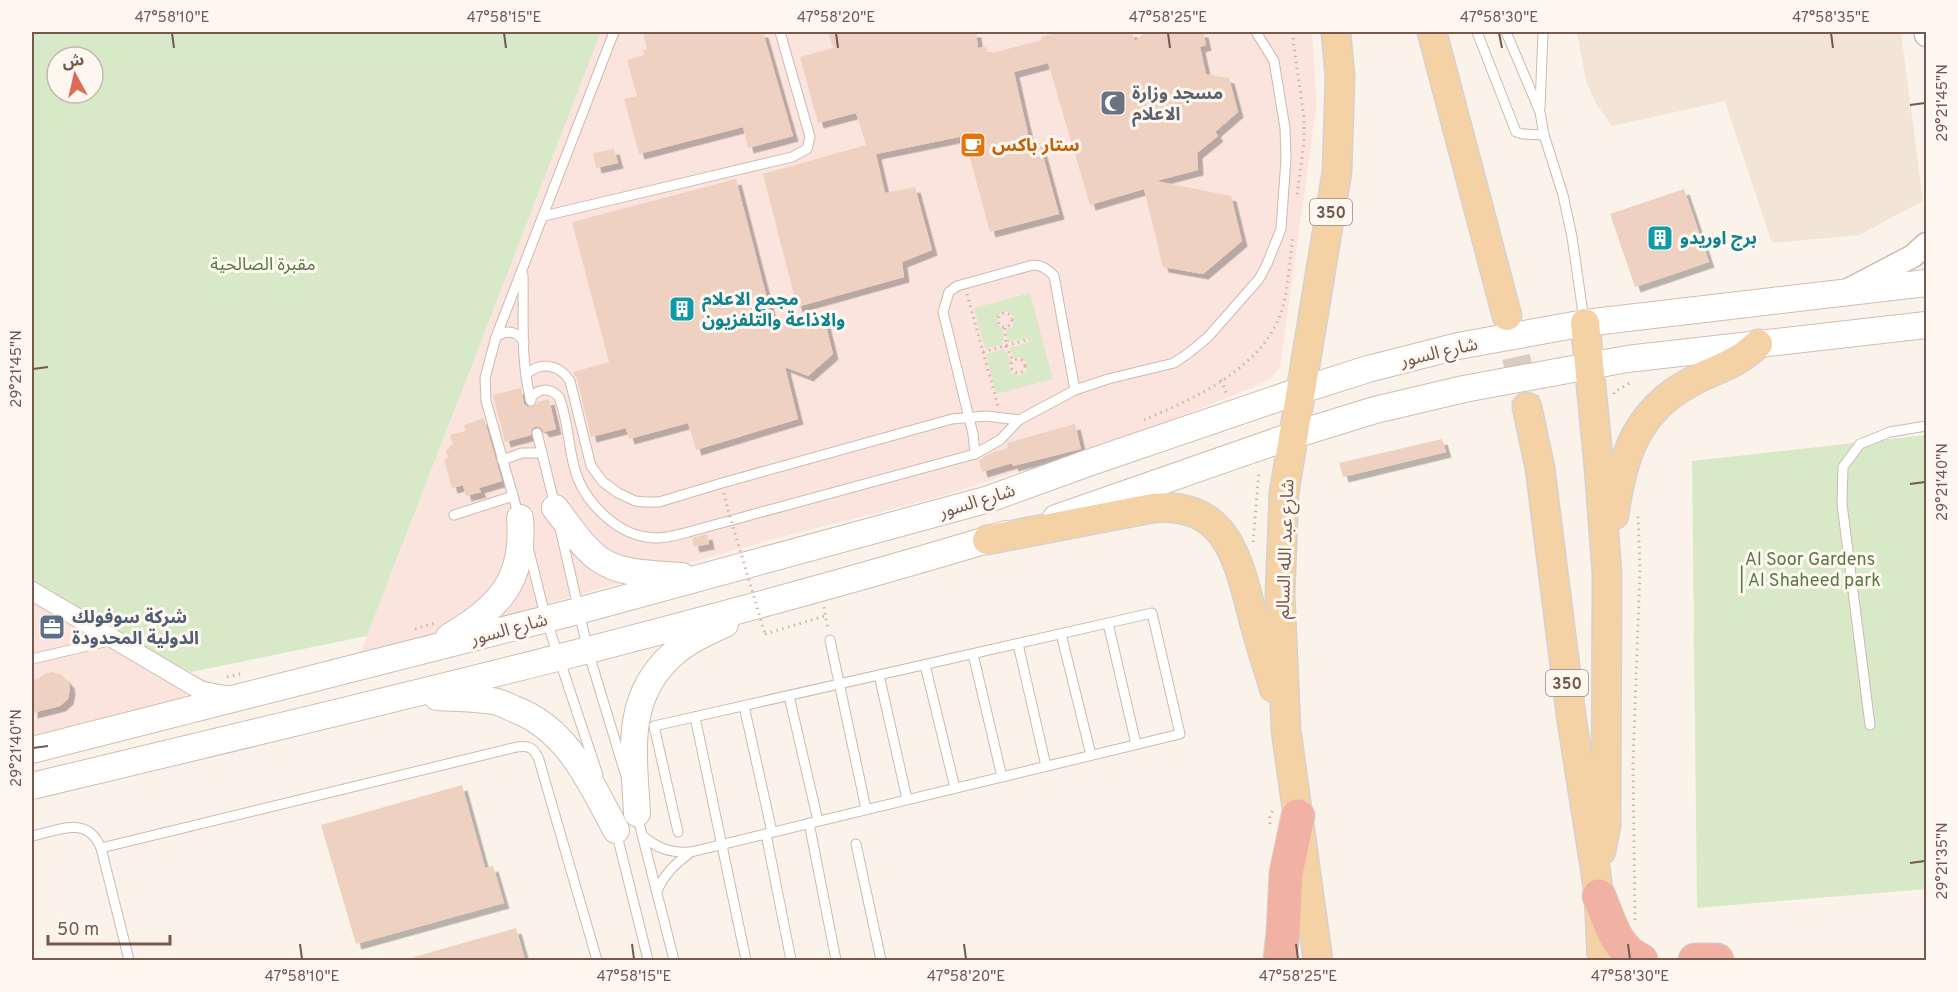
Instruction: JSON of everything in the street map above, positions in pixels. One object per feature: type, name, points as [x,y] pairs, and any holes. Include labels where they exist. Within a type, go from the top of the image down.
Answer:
[{"type":"highway","points":[[1280,960],[1286,873],[1298,816]]},
{"type":"highway","points":[[1597,881],[1619,942],[1629,954],[1641,960]]},
{"type":"highway","points":[[1695,960],[1717,960]]},
{"type":"main road","name":"شارع عبد الله السالم","points":[[1318,960],[1286,730],[1280,594],[1284,493],[1337,172],[1340,76],[1336,32]]},
{"type":"main road","points":[[1432,32],[1508,316]]},
{"type":"main road","name":"شارع السور","points":[[32,750],[245,685],[415,641],[546,619],[578,611],[989,499],[1302,390],[1368,369],[1458,346],[1585,323],[1926,283]]},
{"type":"main road","points":[[1585,323],[1602,496],[1607,574],[1606,825],[1597,881]]},
{"type":"main road","points":[[32,786],[560,659],[765,603],[1025,529],[1294,435],[1375,410],[1431,396],[1627,359],[1926,325]]},
{"type":"main road","points":[[1607,574],[1623,465],[1641,425],[1668,396],[1690,382],[1740,359],[1758,344]]},
{"type":"main road","name":"350","points":[[1527,407],[1540,468],[1572,722],[1597,881],[1602,960]]},
{"type":"main road","points":[[415,641],[471,624],[500,598],[510,582],[518,560],[521,536],[516,507]]},
{"type":"main road","points":[[555,508],[581,542],[600,560],[612,566],[634,571],[700,577]]},
{"type":"main road","points":[[987,540],[1153,508],[1181,509],[1205,519],[1224,536],[1238,561],[1286,730]]},
{"type":"main road","points":[[640,825],[633,739],[636,716],[653,677],[673,654],[703,635],[765,603]]},
{"type":"main road","points":[[413,695],[495,701],[527,713],[544,724],[559,737],[574,758],[616,830]]},
{"type":"street","points":[[1840,294],[1913,256],[1926,244]]},
{"type":"street","points":[[32,591],[200,690],[218,694],[245,685]]},
{"type":"lane","points":[[614,32],[496,337],[485,378],[486,401],[546,619],[616,830],[648,960]]},
{"type":"lane","points":[[544,216],[792,158],[807,149],[810,137],[780,32]]},
{"type":"lane","points":[[524,269],[524,342],[526,375],[531,401],[538,390],[544,389],[559,397],[575,471],[584,493],[599,510],[629,532],[659,538],[692,531],[975,454],[1000,440],[1019,420],[1075,390],[1134,372],[1174,363],[1208,337],[1258,279],[1267,264],[1281,229],[1286,159],[1285,128],[1274,61],[1256,32]]},
{"type":"lane","points":[[1477,32],[1516,132],[1544,135]]},
{"type":"lane","points":[[1507,32],[1540,112]]},
{"type":"lane","points":[[1544,32],[1541,54],[1540,112],[1544,135],[1565,206],[1585,323]]},
{"type":"lane","points":[[975,454],[973,434],[943,312],[950,292],[957,286],[1033,265],[1048,269],[1054,276],[1075,390]]},
{"type":"lane","points":[[496,337],[512,332],[524,342]]},
{"type":"lane","points":[[526,375],[536,368],[549,366],[561,370],[566,375],[570,381],[591,466],[603,482],[634,501],[659,502],[952,419],[1000,417],[1019,420]]},
{"type":"lane","points":[[1870,725],[1842,504],[1843,467],[1860,444],[1890,432],[1926,426]]},
{"type":"lane","points":[[537,433],[588,651],[640,825],[674,960]]},
{"type":"lane","points":[[502,460],[522,453],[542,453]]},
{"type":"lane","points":[[454,515],[516,507]]},
{"type":"lane","points":[[640,825],[663,850],[677,853],[691,852],[1180,734],[1152,613],[654,726],[678,832]]},
{"type":"lane","points":[[1108,623],[1136,744]]},
{"type":"lane","points":[[1061,634],[1091,755]]},
{"type":"lane","points":[[32,659],[115,639]]},
{"type":"lane","points":[[830,640],[866,809]]},
{"type":"lane","points":[[1018,644],[1046,766]]},
{"type":"lane","points":[[973,654],[1002,777]]},
{"type":"lane","points":[[926,665],[955,788]]},
{"type":"lane","points":[[879,675],[907,799]]},
{"type":"lane","points":[[789,696],[836,960]]},
{"type":"lane","points":[[744,706],[791,960]]},
{"type":"lane","points":[[695,717],[746,960]]},
{"type":"lane","points":[[101,848],[506,750],[530,747],[534,749],[539,760],[597,960]]},
{"type":"lane","points":[[32,836],[79,827],[87,829],[96,836],[129,960]]},
{"type":"lane","points":[[856,844],[881,960]]},
{"type":"lane","points":[[657,891],[670,868],[691,852]]},
{"type":"path","points":[[964,284],[1000,417]]},
{"type":"path","points":[[1005,313],[1009,314],[1012,320],[1012,324],[1005,328],[999,324],[998,320],[999,316],[1005,313]]},
{"type":"path","points":[[1005,328],[1006,346],[1014,360]]},
{"type":"path","points":[[984,352],[1030,339]]},
{"type":"path","points":[[1615,401],[1614,392],[1630,383],[1627,359]]},
{"type":"path","points":[[1014,360],[1024,362],[1024,370],[1018,374],[1010,367],[1014,360]]},
{"type":"path","points":[[1221,380],[1227,396]]},
{"type":"path","points":[[1252,553],[1258,471]]},
{"type":"path","points":[[723,489],[765,634],[825,616]]},
{"type":"path","points":[[1635,924],[1633,762],[1640,569],[1637,510]]},
{"type":"path","points":[[739,552],[751,549]]},
{"type":"path","points":[[415,641],[439,621]]},
{"type":"path","points":[[193,685],[245,685]]},
{"type":"shaded area","points":[[601,32],[1312,32],[1317,103],[1280,367],[1271,378],[1256,386],[1169,421],[943,496],[774,539],[359,657]]},
{"type":"shaded area","points":[[1577,32],[1901,32],[1923,201],[1859,235],[1772,243],[1725,101],[1612,126],[1596,104],[1586,81]]},
{"type":"shaded area","points":[[32,586],[113,633],[222,688],[32,735]]},
{"type":"green space","name":"مقبرة الصالحية","points":[[32,32],[601,32],[367,636],[191,672],[113,633],[32,586]]},
{"type":"green space","points":[[1030,293],[1053,379],[996,394],[986,354],[1004,349],[1011,360],[1009,369],[1011,373],[1019,376],[1027,371],[1026,362],[1019,357],[1015,358],[1009,348],[1032,341],[1031,337],[1007,343],[1007,329],[1012,327],[1014,319],[1009,312],[1002,312],[997,321],[1003,329],[1003,344],[985,349],[974,308]]},
{"type":"green space","name":"Al Soor Gardens | Al Shaheed park","points":[[1926,435],[1926,889],[1697,908],[1692,461]]},
{"type":"building","points":[[643,32],[763,32],[793,136],[748,148],[743,127],[639,154],[624,99],[637,96],[627,60],[644,55],[643,50],[647,50]]},
{"type":"building","points":[[828,32],[976,32],[978,48],[986,47],[988,54],[1042,40],[1041,37],[1059,32],[1132,32],[1135,41],[1146,32],[1203,32],[1206,45],[1200,47],[1206,74],[1229,78],[1238,112],[1215,132],[1218,136],[1197,153],[1198,170],[1156,181],[1231,196],[1242,241],[1203,274],[1163,267],[1144,189],[1090,205],[1048,63],[1014,72],[1030,143],[1039,141],[1059,214],[990,232],[964,136],[876,154],[885,193],[915,187],[932,250],[902,262],[904,277],[797,307],[763,174],[866,145],[856,113],[818,123],[800,57],[833,48]]},
{"type":"building","points":[[614,149],[618,163],[596,168],[593,153]]},
{"type":"building","name":"مجمع الاعلام والاذاعة والتلفزيون","points":[[736,179],[775,329],[794,315],[825,322],[833,354],[808,376],[785,367],[798,419],[696,450],[688,423],[629,439],[626,428],[591,437],[577,379],[573,372],[609,362],[572,222]]},
{"type":"building","name":"برج اوريدو","points":[[1684,189],[1709,262],[1635,287],[1610,214]]},
{"type":"building","points":[[521,388],[524,404],[528,407],[549,399],[556,429],[544,432],[536,426],[532,429],[531,435],[505,442],[493,395]]},
{"type":"building","points":[[484,418],[502,481],[479,488],[481,492],[466,496],[463,485],[452,488],[444,459],[448,458],[446,450],[453,444],[450,435],[465,431],[464,425]]},
{"type":"building","points":[[1075,424],[1081,449],[1013,466],[1012,463],[982,472],[979,460],[991,453],[1008,448],[1007,443]]},
{"type":"building","points":[[1442,439],[1446,452],[1343,477],[1339,463]]},
{"type":"building","points":[[707,534],[709,544],[694,547],[692,538]]},
{"type":"building","points":[[52,672],[62,675],[69,683],[68,699],[60,706],[32,713],[32,680]]},
{"type":"building","points":[[462,785],[485,868],[493,866],[504,903],[356,944],[321,825]]},
{"type":"building","points":[[516,928],[525,960],[414,960],[414,957]]},
{"type":"tunnel","points":[[1507,316],[1527,407]]},
{"type":"place","name":"مسجد وزارة الاعلام","points":[[1113,103]]},
{"type":"place","name":"ستار باكس","points":[[973,145]]},
{"type":"place","name":"برج اوريدو","points":[[1660,238]]},
{"type":"place","name":"مجمع الاعلام والاذاعة والتلفزيون","points":[[682,309]]},
{"type":"place","name":"شركة سوفولك الدولية المحدودة","points":[[52,627]]}]
